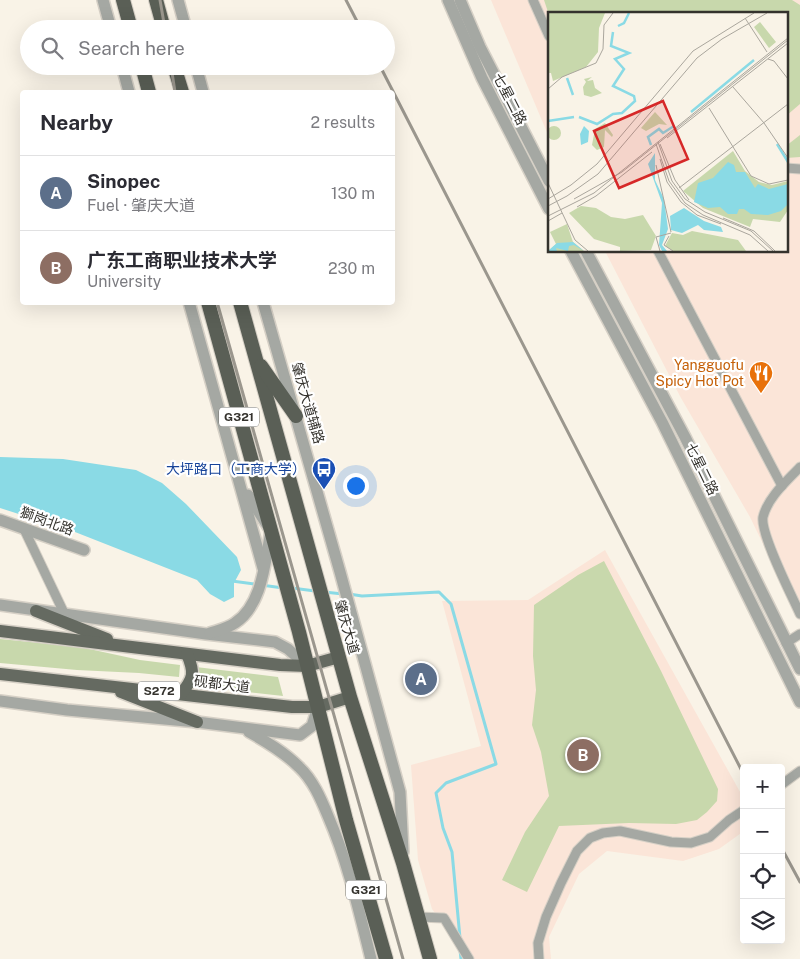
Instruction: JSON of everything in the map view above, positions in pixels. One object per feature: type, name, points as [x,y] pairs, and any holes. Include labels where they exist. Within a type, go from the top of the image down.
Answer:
[{"type":"highway","points":[[123,0],[129,20]]},
{"type":"highway","points":[[156,0],[162,20]]},
{"type":"highway","points":[[144,75],[148,90]]},
{"type":"highway","points":[[177,75],[181,90]]},
{"type":"highway","name":"G321","points":[[209,305],[291,601],[346,820],[386,959]]},
{"type":"highway","name":"肇庆大道","points":[[241,305],[350,697],[403,863],[430,959]]},
{"type":"highway","points":[[254,355],[296,416]]},
{"type":"main road","points":[[36,611],[126,646]]},
{"type":"main road","name":"砚都大道","points":[[0,631],[280,665],[308,666],[339,657]]},
{"type":"main road","points":[[181,694],[191,682],[193,674],[187,654]]},
{"type":"main road","name":"砚都大道","points":[[0,674],[284,707],[318,707],[350,697]]},
{"type":"main road","points":[[107,686],[197,722]]},
{"type":"street","points":[[103,0],[109,20]]},
{"type":"street","points":[[178,0],[184,20]]},
{"type":"street","name":"七星二路","points":[[448,0],[482,78],[548,207]]},
{"type":"street","name":"七星二路","points":[[460,0],[480,46],[548,179]]},
{"type":"street","points":[[533,0],[548,34]]},
{"type":"street","points":[[124,75],[128,90]]},
{"type":"street","points":[[198,75],[202,90]]},
{"type":"street","name":"七星二路","points":[[572,252],[662,422],[800,702]]},
{"type":"street","name":"七星二路","points":[[587,252],[673,416],[800,669]]},
{"type":"street","points":[[659,252],[782,486]]},
{"type":"street","points":[[190,305],[242,486],[263,568]]},
{"type":"street","name":"肇庆大道辅路","points":[[264,305],[400,792],[403,863]]},
{"type":"street","points":[[662,422],[673,416]]},
{"type":"street","points":[[800,467],[782,486],[768,506],[763,518],[777,564],[800,614]]},
{"type":"street","points":[[206,634],[227,628],[237,622],[245,614],[258,594],[271,531],[242,486]]},
{"type":"street","name":"獅岗北路","points":[[0,520],[84,550]]},
{"type":"street","points":[[24,529],[65,615]]},
{"type":"street","points":[[0,605],[275,642],[308,666]]},
{"type":"street","points":[[786,643],[800,634]]},
{"type":"street","points":[[0,701],[300,735],[312,726],[318,707]]},
{"type":"street","points":[[243,728],[266,741],[300,768],[312,783],[322,801],[345,858],[371,959]]},
{"type":"street","points":[[785,783],[800,772]]},
{"type":"street","points":[[539,959],[538,943],[560,883],[577,851],[590,838],[604,833],[620,832],[671,842],[691,843],[710,837],[740,813]]},
{"type":"street","points":[[346,820],[345,858],[367,894]]},
{"type":"street","points":[[419,918],[444,918],[469,959]]},
{"type":"shaded area","points":[[491,0],[800,0],[800,621],[750,517],[681,398],[606,252],[788,252],[788,12],[548,12],[548,135]]},
{"type":"shaded area","points":[[605,550],[740,792],[740,834],[719,849],[683,861],[607,851],[579,874],[549,937],[551,959],[468,959],[432,909],[418,860],[411,765],[481,746],[442,601],[528,600]]},
{"type":"green space","points":[[544,0],[792,0],[800,5],[800,104],[788,114],[788,12],[548,12]]},
{"type":"green space","points":[[800,135],[800,157],[788,158],[788,144]]},
{"type":"green space","points":[[604,561],[661,671],[718,789],[717,801],[697,820],[676,824],[629,823],[559,826],[527,892],[502,880],[525,832],[549,796],[541,752],[532,725],[536,690],[533,656],[534,605],[578,575]]},
{"type":"green space","points":[[0,639],[80,647],[140,660],[180,665],[179,677],[0,663]]},
{"type":"green space","points":[[196,667],[278,677],[283,696],[196,686]]},
{"type":"water","points":[[0,457],[63,459],[136,470],[162,483],[186,504],[237,557],[241,570],[234,583],[234,597],[224,602],[210,594],[197,580],[75,532],[0,508]]},
{"type":"waterway","points":[[232,581],[283,588]]},
{"type":"waterway","points":[[292,588],[315,591]]},
{"type":"waterway","points":[[324,592],[343,594]]},
{"type":"waterway","points":[[349,594],[362,596],[439,592],[451,604],[496,764],[446,783],[436,793],[443,828],[452,852],[460,938]]},
{"type":"waterway","points":[[460,950],[461,959]]},
{"type":"railway","points":[[160,0],[163,20]]},
{"type":"railway","points":[[346,0],[356,20]]},
{"type":"railway","points":[[172,75],[175,90]]},
{"type":"railway","points":[[385,75],[392,90]]},
{"type":"railway","points":[[395,95],[740,767]]},
{"type":"railway","points":[[218,305],[403,959]]},
{"type":"railway","points":[[785,854],[800,882]]},
{"type":"place","name":"Yangguofu Spicy Hot Pot","points":[[761,394]]},
{"type":"place","name":"大坪路口（工商大学）","points":[[324,490]]},
{"type":"place","name":"Sinopec","points":[[421,679]]},
{"type":"place","name":"广东工商职业技术大学","points":[[583,755]]}]
